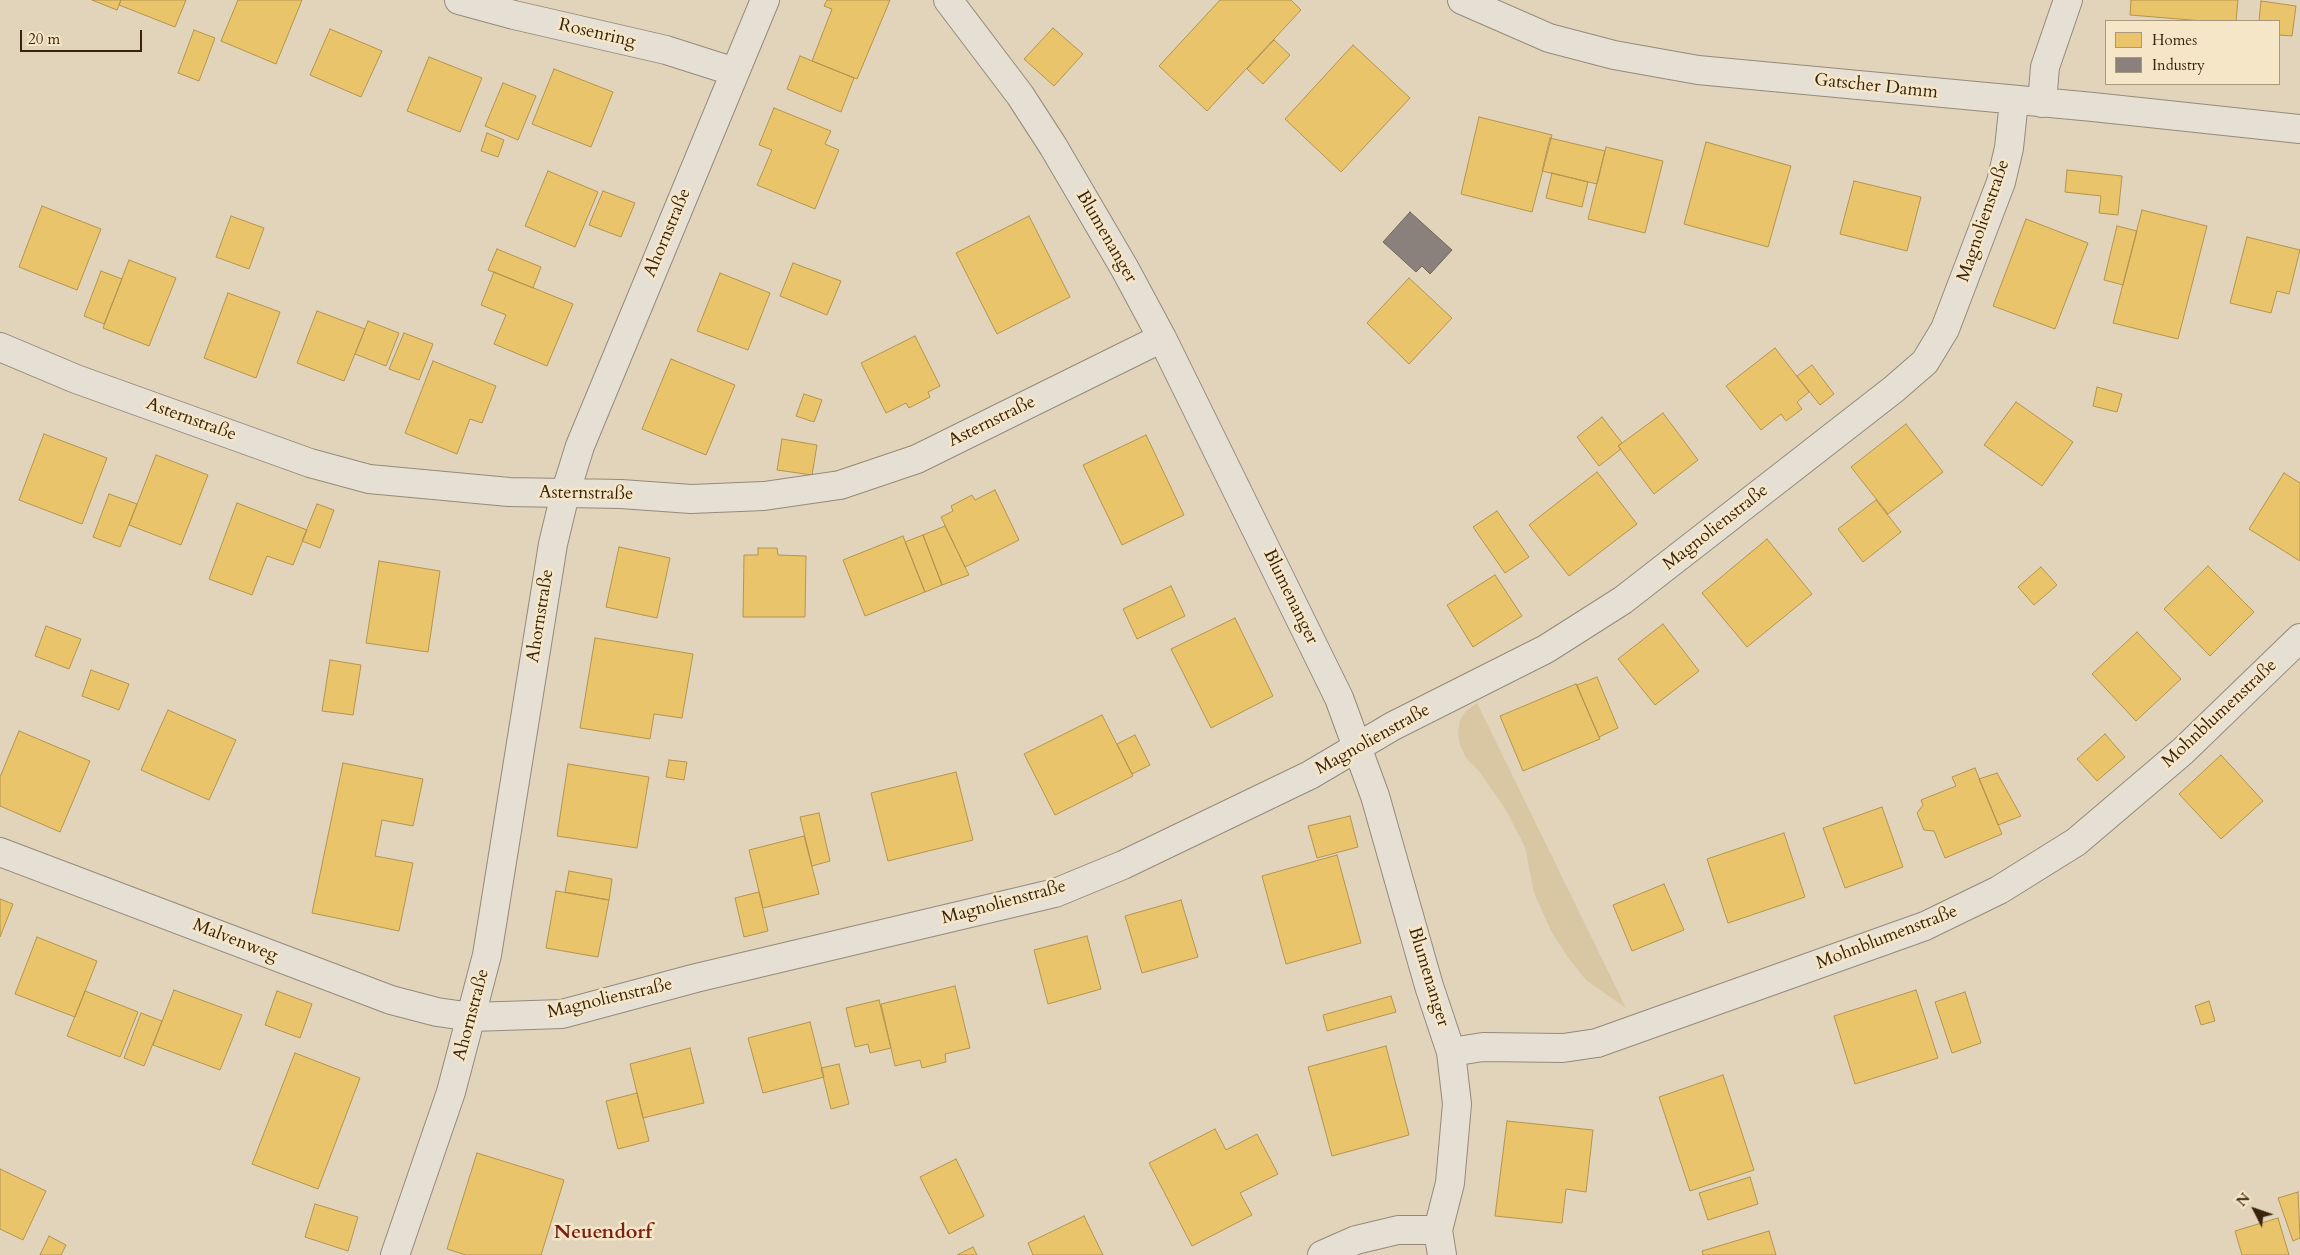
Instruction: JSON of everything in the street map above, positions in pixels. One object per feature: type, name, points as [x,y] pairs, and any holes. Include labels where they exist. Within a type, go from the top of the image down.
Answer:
[{"type":"street","name":"Rosenring","points":[[459,0],[666,50],[735,72]]},
{"type":"street","name":"Ahornstraße","points":[[395,1255],[451,1092],[487,955],[553,544],[565,494],[580,446],[765,0]]},
{"type":"street","name":"Blumenanger","points":[[948,0],[1020,95],[1053,146],[1125,269],[1162,338],[1340,698],[1375,796],[1429,986],[1451,1052],[1457,1104],[1450,1183],[1440,1242]]},
{"type":"street","name":"Gatscher Damm","points":[[1462,0],[1549,38],[1614,55],[1698,70],[2300,129]]},
{"type":"street","points":[[2042,103],[2045,67],[2068,0]]},
{"type":"street","name":"Magnolienstraße","points":[[472,1017],[562,1014],[696,978],[1055,893],[1123,865],[1310,775],[1393,726],[1546,650],[1623,600],[1894,389],[1924,362],[1945,329],[2001,182],[2010,148],[2014,101]]},
{"type":"street","name":"Asternstraße","points":[[0,347],[76,379],[318,466],[369,479],[509,492],[621,494],[691,498],[755,496],[840,484],[917,458],[1162,338]]},
{"type":"street","name":"Mohnblumenstraße","points":[[1451,1052],[1483,1047],[1563,1048],[1598,1044],[1925,926],[1958,910],[1999,890],[2076,842],[2182,751],[2300,638]]},
{"type":"street","name":"Malvenweg","points":[[0,852],[391,1000],[436,1012],[472,1017]]},
{"type":"street","points":[[1322,1255],[1356,1240],[1398,1230],[1440,1242]]},
{"type":"shaded area","points":[[1477,703],[1626,1008],[1586,980],[1569,959],[1551,931],[1534,893],[1525,847],[1506,810],[1479,771],[1466,758],[1460,745],[1458,733],[1460,720],[1466,711]]},
{"type":"building: Homes","points":[[92,0],[121,0],[117,10]]},
{"type":"building: Homes","points":[[121,0],[186,0],[175,27],[119,5]]},
{"type":"building: Homes","points":[[238,0],[302,0],[276,64],[221,41]]},
{"type":"building: Homes","points":[[827,0],[890,0],[857,79],[812,61],[832,9],[824,6]]},
{"type":"building: Homes","points":[[1220,0],[1291,0],[1301,10],[1207,111],[1159,66]]},
{"type":"building: Homes","points":[[2131,0],[2238,0],[2236,20],[2191,20],[2130,15]]},
{"type":"building: Homes","points":[[2261,1],[2296,6],[2292,36],[2280,35],[2280,20],[2259,20]]},
{"type":"building: Homes","points":[[1053,28],[1083,54],[1054,86],[1024,59]]},
{"type":"building: Homes","points":[[330,29],[382,51],[361,97],[310,75]]},
{"type":"building: Homes","points":[[194,30],[215,38],[199,81],[178,73]]},
{"type":"building: Homes","points":[[1274,40],[1290,55],[1263,84],[1247,69]]},
{"type":"building: Homes","points":[[1353,45],[1410,98],[1341,172],[1285,119]]},
{"type":"building: Homes","points":[[800,56],[854,78],[841,112],[787,89]]},
{"type":"building: Homes","points":[[429,57],[482,78],[460,132],[407,111]]},
{"type":"building: Homes","points":[[554,69],[613,92],[591,147],[532,124]]},
{"type":"building: Homes","points":[[503,83],[536,96],[518,140],[485,126]]},
{"type":"building: Homes","points":[[774,108],[831,131],[825,144],[839,150],[815,209],[757,185],[772,150],[759,145]]},
{"type":"building: Homes","points":[[1479,117],[1552,135],[1532,212],[1461,194]]},
{"type":"building: Homes","points":[[487,133],[504,140],[498,157],[481,151]]},
{"type":"building: Homes","points":[[1550,138],[1605,151],[1597,184],[1542,171]]},
{"type":"building: Homes","points":[[1706,142],[1791,166],[1768,247],[1684,224]]},
{"type":"building: Homes","points":[[1606,147],[1663,161],[1645,233],[1588,219]]},
{"type":"building: Homes","points":[[2067,170],[2122,176],[2118,215],[2099,213],[2101,196],[2065,192]]},
{"type":"building: Homes","points":[[548,171],[598,192],[575,247],[525,226]]},
{"type":"building: Homes","points":[[1552,173],[1588,182],[1582,207],[1546,198]]},
{"type":"building: Homes","points":[[1854,181],[1921,197],[1907,251],[1840,234]]},
{"type":"building: Homes","points":[[603,191],[635,203],[621,237],[589,225]]},
{"type":"building: Homes","points":[[42,206],[101,229],[77,290],[19,267]]},
{"type":"building: Homes","points":[[2142,210],[2207,226],[2178,339],[2113,323]]},
{"type":"building: Homes","points":[[231,216],[264,228],[249,269],[216,257]]},
{"type":"building: Homes","points":[[1029,216],[1070,297],[997,334],[956,253]]},
{"type":"building: Homes","points":[[2026,219],[2088,243],[2055,329],[1993,306]]},
{"type":"building: Homes","points":[[2117,226],[2137,231],[2123,285],[2104,280]]},
{"type":"building: Homes","points":[[2247,237],[2300,250],[2289,294],[2277,291],[2271,313],[2230,303]]},
{"type":"building: Homes","points":[[497,249],[541,267],[533,288],[488,270]]},
{"type":"building: Homes","points":[[129,260],[176,278],[149,346],[103,328]]},
{"type":"building: Homes","points":[[793,263],[841,281],[827,315],[780,296]]},
{"type":"building: Homes","points":[[101,271],[122,279],[104,324],[84,316]]},
{"type":"building: Homes","points":[[494,272],[573,304],[547,366],[494,344],[506,315],[481,305]]},
{"type":"building: Homes","points":[[720,273],[770,293],[748,350],[697,331]]},
{"type":"building: Homes","points":[[1409,278],[1452,318],[1409,364],[1367,323]]},
{"type":"building: Homes","points":[[228,293],[280,312],[256,378],[204,358]]},
{"type":"building: Homes","points":[[317,311],[365,329],[344,381],[297,363]]},
{"type":"building: Homes","points":[[368,321],[399,333],[386,366],[355,354]]},
{"type":"building: Homes","points":[[404,333],[433,344],[419,380],[389,369]]},
{"type":"building: Homes","points":[[915,336],[940,386],[928,392],[930,397],[909,408],[906,403],[886,413],[861,363]]},
{"type":"building: Homes","points":[[1775,348],[1809,392],[1797,402],[1802,409],[1786,421],[1781,414],[1761,430],[1726,386]]},
{"type":"building: Homes","points":[[671,359],[735,385],[706,455],[642,429]]},
{"type":"building: Homes","points":[[433,361],[496,386],[482,423],[470,419],[457,454],[405,433]]},
{"type":"building: Homes","points":[[1812,365],[1834,394],[1820,405],[1797,376]]},
{"type":"building: Homes","points":[[2097,387],[2122,394],[2117,412],[2093,406]]},
{"type":"building: Homes","points":[[804,394],[822,400],[814,422],[796,416]]},
{"type":"building: Homes","points":[[2016,402],[2073,442],[2042,486],[1984,445]]},
{"type":"building: Homes","points":[[1663,413],[1698,460],[1654,494],[1618,446]]},
{"type":"building: Homes","points":[[1602,417],[1622,443],[1618,446],[1621,449],[1599,466],[1577,437]]},
{"type":"building: Homes","points":[[1906,424],[1943,472],[1888,514],[1851,467]]},
{"type":"building: Homes","points":[[44,434],[107,458],[82,524],[19,500]]},
{"type":"building: Homes","points":[[1146,435],[1184,515],[1122,545],[1083,465]]},
{"type":"building: Homes","points":[[782,439],[817,445],[812,475],[777,470]]},
{"type":"building: Homes","points":[[156,455],[208,475],[181,545],[129,525]]},
{"type":"building: Homes","points":[[1597,472],[1637,524],[1569,576],[1529,525]]},
{"type":"building: Homes","points":[[2284,473],[2300,483],[2300,561],[2249,529]]},
{"type":"building: Homes","points":[[995,490],[1019,540],[965,567],[941,517],[953,511],[951,506],[972,495],[975,500]]},
{"type":"building: Homes","points":[[109,494],[137,504],[120,547],[93,537]]},
{"type":"building: Homes","points":[[1876,500],[1901,532],[1863,562],[1838,529]]},
{"type":"building: Homes","points":[[237,503],[307,530],[293,565],[267,556],[252,595],[209,579]]},
{"type":"building: Homes","points":[[317,504],[334,510],[320,548],[302,541]]},
{"type":"building: Homes","points":[[1497,511],[1529,557],[1505,573],[1473,527]]},
{"type":"building: Homes","points":[[945,526],[969,575],[942,585],[923,535]]},
{"type":"building: Homes","points":[[923,535],[942,585],[925,592],[905,542]]},
{"type":"building: Homes","points":[[903,536],[925,592],[865,616],[843,560]]},
{"type":"building: Homes","points":[[1767,539],[1812,594],[1747,647],[1702,593]]},
{"type":"building: Homes","points":[[619,547],[670,558],[657,618],[606,607]]},
{"type":"building: Homes","points":[[758,548],[777,548],[778,555],[806,556],[805,617],[743,617],[744,555],[758,555]]},
{"type":"building: Homes","points":[[379,561],[440,571],[428,652],[366,643]]},
{"type":"building: Homes","points":[[2208,566],[2254,612],[2210,656],[2164,609]]},
{"type":"building: Homes","points":[[2041,567],[2057,585],[2034,605],[2018,587]]},
{"type":"building: Homes","points":[[1495,575],[1522,616],[1473,647],[1447,605]]},
{"type":"building: Homes","points":[[1171,586],[1185,616],[1137,639],[1123,609]]},
{"type":"building: Homes","points":[[1235,618],[1273,696],[1211,728],[1171,649]]},
{"type":"building: Homes","points":[[1663,624],[1699,671],[1655,705],[1618,659]]},
{"type":"building: Homes","points":[[46,626],[81,639],[69,669],[35,656]]},
{"type":"building: Homes","points":[[2137,632],[2181,679],[2136,721],[2092,674]]},
{"type":"building: Homes","points":[[595,638],[693,654],[682,718],[654,714],[650,739],[580,728]]},
{"type":"building: Homes","points":[[330,660],[361,665],[353,715],[322,711]]},
{"type":"building: Homes","points":[[91,670],[129,684],[119,710],[82,696]]},
{"type":"building: Homes","points":[[1597,677],[1618,728],[1599,737],[1577,685]]},
{"type":"building: Homes","points":[[1576,684],[1600,739],[1523,771],[1500,716]]},
{"type":"building: Homes","points":[[168,710],[236,740],[209,800],[141,770]]},
{"type":"building: Homes","points":[[1102,715],[1133,776],[1055,815],[1024,754]]},
{"type":"building: Homes","points":[[19,731],[90,761],[60,832],[0,806],[0,777]]},
{"type":"building: Homes","points":[[2105,734],[2125,757],[2097,781],[2077,759]]},
{"type":"building: Homes","points":[[1135,735],[1150,765],[1132,774],[1117,744]]},
{"type":"building: Homes","points":[[2221,755],[2263,801],[2221,839],[2179,794]]},
{"type":"building: Homes","points":[[669,760],[687,762],[684,780],[666,777]]},
{"type":"building: Homes","points":[[343,763],[423,779],[413,826],[382,820],[375,856],[413,863],[399,931],[312,913]]},
{"type":"building: Homes","points":[[568,764],[649,777],[637,848],[557,836]]},
{"type":"building: Homes","points":[[1975,768],[2002,834],[1945,858],[1934,831],[1924,830],[1917,813],[1923,805],[1921,800],[1956,786],[1952,777]]},
{"type":"building: Homes","points":[[956,772],[973,840],[888,861],[871,793]]},
{"type":"building: Homes","points":[[1997,773],[2021,816],[1998,825],[1979,779]]},
{"type":"building: Homes","points":[[1882,807],[1903,867],[1845,888],[1823,828]]},
{"type":"building: Homes","points":[[819,813],[830,861],[812,866],[800,817]]},
{"type":"building: Homes","points":[[1350,816],[1358,847],[1317,858],[1308,826]]},
{"type":"building: Homes","points":[[1784,833],[1805,897],[1728,923],[1707,859]]},
{"type":"building: Homes","points":[[804,836],[819,894],[763,908],[749,850]]},
{"type":"building: Homes","points":[[1337,855],[1361,943],[1286,964],[1262,876]]},
{"type":"building: Homes","points":[[569,871],[612,879],[609,900],[565,892]]},
{"type":"building: Homes","points":[[1664,884],[1684,930],[1632,951],[1613,905]]},
{"type":"building: Homes","points":[[556,891],[609,900],[598,957],[546,948]]},
{"type":"building: Homes","points":[[759,892],[768,931],[744,937],[735,898]]},
{"type":"building: Homes","points":[[0,899],[13,904],[0,937]]},
{"type":"building: Homes","points":[[1181,900],[1198,957],[1142,973],[1125,916]]},
{"type":"building: Homes","points":[[1087,936],[1101,989],[1048,1004],[1034,950]]},
{"type":"building: Homes","points":[[37,937],[97,961],[75,1017],[15,994]]},
{"type":"building: Homes","points":[[955,986],[970,1048],[945,1054],[946,1062],[922,1068],[920,1060],[895,1066],[881,1004]]},
{"type":"building: Homes","points":[[174,990],[242,1015],[220,1070],[153,1045]]},
{"type":"building: Homes","points":[[1916,990],[1938,1058],[1855,1084],[1834,1016]]},
{"type":"building: Homes","points":[[85,991],[138,1012],[120,1057],[67,1036]]},
{"type":"building: Homes","points":[[277,991],[312,1004],[300,1038],[265,1025]]},
{"type":"building: Homes","points":[[1965,992],[1981,1043],[1952,1053],[1935,1002]]},
{"type":"building: Homes","points":[[1391,996],[1396,1012],[1327,1031],[1323,1015]]},
{"type":"building: Homes","points":[[879,1000],[891,1048],[870,1053],[868,1044],[855,1047],[846,1008]]},
{"type":"building: Homes","points":[[2209,1001],[2215,1021],[2201,1025],[2195,1006]]},
{"type":"building: Homes","points":[[141,1013],[162,1021],[144,1066],[124,1058]]},
{"type":"building: Homes","points":[[810,1022],[824,1077],[763,1093],[748,1038]]},
{"type":"building: Homes","points":[[1386,1046],[1409,1135],[1332,1156],[1308,1067]]},
{"type":"building: Homes","points":[[690,1048],[704,1103],[643,1118],[630,1064]]},
{"type":"building: Homes","points":[[295,1053],[360,1078],[318,1189],[252,1164]]},
{"type":"building: Homes","points":[[839,1064],[849,1104],[831,1109],[821,1068]]},
{"type":"building: Homes","points":[[1723,1075],[1754,1170],[1690,1191],[1659,1097]]},
{"type":"building: Homes","points":[[637,1093],[649,1141],[618,1149],[606,1101]]},
{"type":"building: Homes","points":[[1507,1121],[1593,1130],[1586,1192],[1566,1189],[1562,1223],[1495,1216]]},
{"type":"building: Homes","points":[[1215,1129],[1226,1150],[1257,1134],[1278,1174],[1240,1193],[1252,1215],[1192,1246],[1149,1163]]},
{"type":"building: Homes","points":[[477,1153],[564,1180],[541,1255],[466,1255],[447,1249]]},
{"type":"building: Homes","points":[[956,1159],[984,1216],[949,1234],[920,1177]]},
{"type":"building: Homes","points":[[0,1169],[46,1191],[23,1240],[0,1229]]},
{"type":"building: Homes","points":[[1750,1177],[1758,1204],[1708,1220],[1699,1193]]},
{"type":"building: Homes","points":[[2298,1192],[2300,1238],[2293,1241],[2278,1198]]},
{"type":"building: Homes","points":[[315,1204],[358,1217],[348,1251],[305,1237]]},
{"type":"building: Homes","points":[[1084,1216],[1103,1255],[1033,1255],[1028,1243]]},
{"type":"building: Homes","points":[[2278,1218],[2289,1255],[2242,1255],[2235,1231]]},
{"type":"building: Homes","points":[[1769,1231],[1776,1255],[1703,1255],[1702,1251]]},
{"type":"building: Homes","points":[[49,1236],[66,1245],[61,1255],[40,1255]]},
{"type":"building: Homes","points":[[973,1247],[977,1255],[957,1255]]},
{"type":"building: Industry","points":[[1410,212],[1452,250],[1430,274],[1422,266],[1416,272],[1383,242]]},
{"type":"district","name":"Neuendorf","points":[[603,1233]]}]
